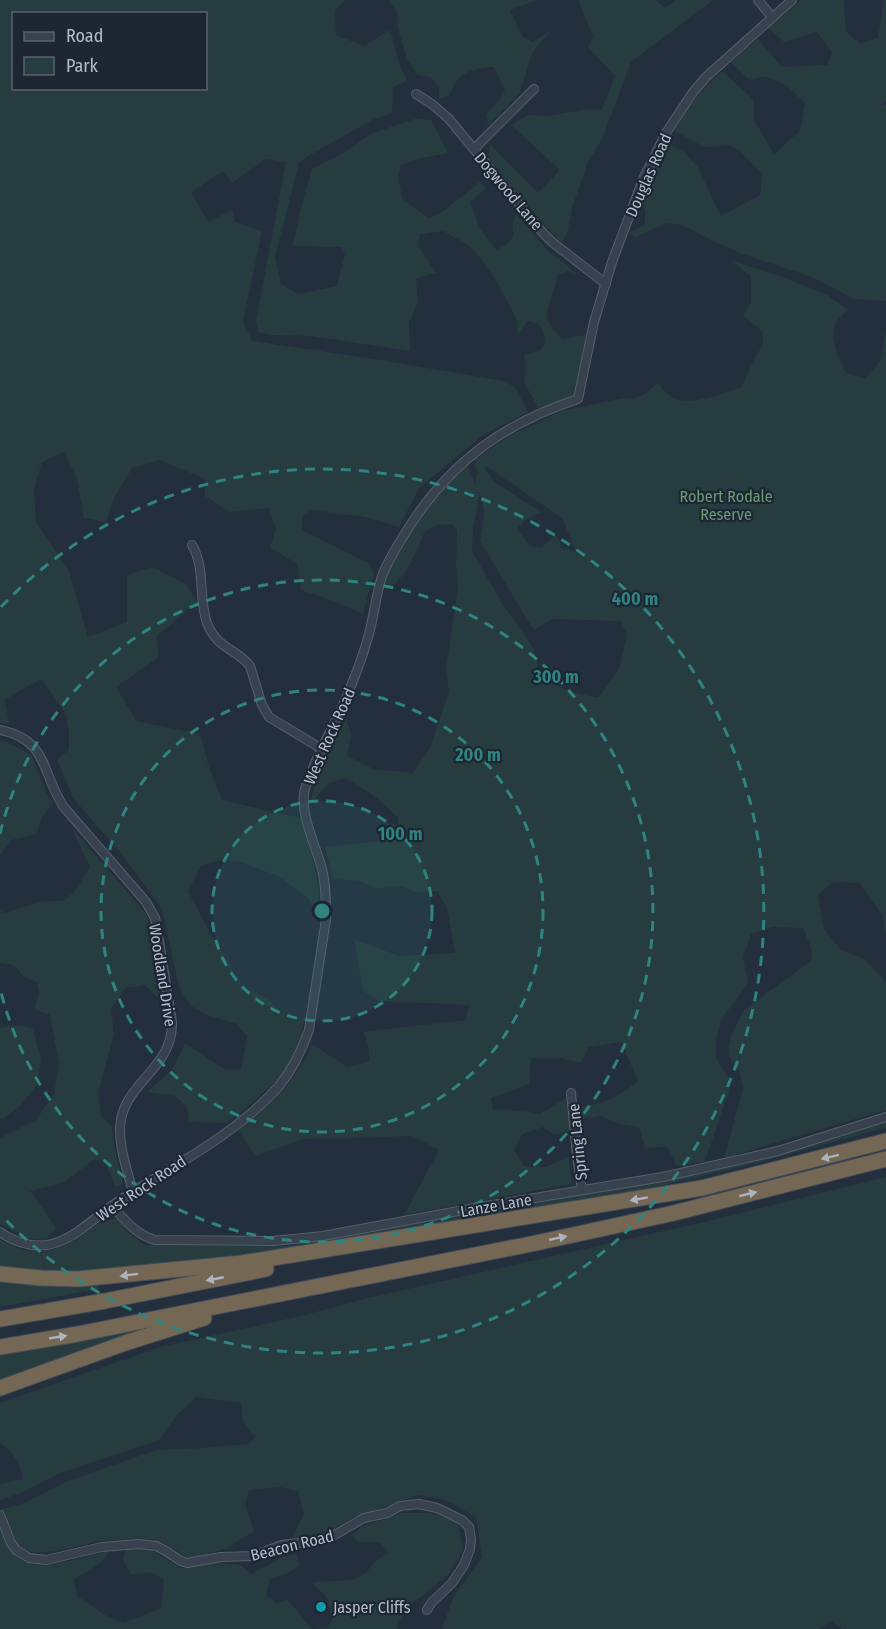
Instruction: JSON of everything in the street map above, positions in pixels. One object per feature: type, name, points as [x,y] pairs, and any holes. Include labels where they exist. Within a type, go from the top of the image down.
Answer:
[{"type":"highway","points":[[0,1274],[78,1279],[242,1263],[702,1188],[886,1141]]},
{"type":"highway","points":[[0,1388],[154,1333],[243,1307],[674,1213],[886,1159]]},
{"type":"highway","points":[[0,1319],[105,1301],[561,1212]]},
{"type":"highway","points":[[0,1347],[78,1334],[536,1243]]},
{"type":"street","points":[[758,0],[772,17]]},
{"type":"street","name":"Douglas Road","points":[[594,322],[620,241],[654,154],[675,119],[706,77],[792,0]]},
{"type":"street","points":[[474,149],[534,89]]},
{"type":"street","name":"Dogwood Lane","points":[[416,94],[442,113],[552,242],[606,284]]},
{"type":"street","name":"West Rock Road","points":[[0,1232],[27,1244],[48,1245],[66,1239],[133,1192],[212,1142],[248,1115],[279,1085],[291,1069],[303,1047],[312,1017],[326,919],[322,871],[305,814],[306,786],[341,712],[363,656],[385,570],[411,524],[440,484],[467,458],[497,436],[531,418],[578,399],[594,322]]},
{"type":"street","points":[[192,545],[199,563],[205,614],[213,634],[226,648],[250,666],[262,705],[269,717],[322,748]]},
{"type":"street","name":"Woodland Drive","points":[[0,730],[15,733],[24,738],[37,751],[63,806],[146,902],[155,918],[172,1031],[164,1056],[128,1101],[122,1116],[121,1139],[133,1192]]},
{"type":"street","name":"Spring Lane","points":[[572,1093],[582,1190]]},
{"type":"street","name":"Lanze Lane","points":[[112,1206],[133,1229],[146,1238],[155,1240],[273,1241],[323,1236],[663,1177],[778,1151],[886,1117]]},
{"type":"street","name":"Beacon Road","points":[[0,1515],[11,1543],[16,1550],[29,1558],[45,1560],[102,1547],[139,1544],[156,1546],[188,1563],[221,1557],[253,1556],[282,1545],[331,1537],[364,1518],[387,1513],[400,1506],[419,1504],[437,1508],[462,1520],[470,1531],[471,1539],[464,1565],[452,1583],[431,1603],[427,1610]]},
{"type":"green space","points":[[0,0],[345,0],[335,11],[336,35],[364,46],[390,30],[399,63],[407,81],[393,87],[392,113],[374,119],[299,163],[275,257],[281,284],[298,294],[337,286],[345,255],[341,247],[293,246],[312,169],[344,153],[370,134],[415,119],[431,120],[448,153],[417,159],[401,165],[398,179],[403,200],[429,218],[442,212],[480,182],[486,188],[470,202],[479,227],[496,250],[511,241],[514,233],[513,220],[516,214],[547,250],[577,275],[567,271],[558,275],[546,316],[562,339],[586,335],[576,396],[540,410],[524,383],[526,367],[524,355],[537,352],[544,346],[544,337],[539,324],[527,321],[518,335],[514,314],[484,262],[472,248],[444,231],[420,234],[418,245],[436,273],[416,278],[418,302],[409,323],[410,351],[311,336],[271,335],[258,332],[256,321],[286,162],[266,159],[232,183],[223,171],[191,192],[208,222],[232,210],[235,222],[262,231],[243,321],[252,341],[504,381],[515,387],[528,412],[483,435],[419,488],[399,527],[366,517],[312,510],[302,516],[302,530],[368,563],[374,574],[363,614],[301,590],[297,564],[270,547],[276,529],[269,508],[230,512],[205,496],[205,479],[159,460],[132,468],[114,498],[106,522],[84,518],[77,479],[64,452],[42,462],[34,489],[36,522],[69,571],[88,637],[127,622],[127,575],[153,567],[186,584],[197,602],[156,637],[159,657],[116,687],[136,721],[200,734],[209,767],[222,800],[301,818],[314,864],[319,890],[319,921],[309,899],[278,876],[237,861],[220,860],[201,866],[188,891],[211,935],[243,987],[266,998],[285,1015],[304,1019],[296,1053],[285,1071],[261,1095],[226,1123],[189,1121],[187,1106],[174,1096],[147,1092],[172,1070],[185,1043],[226,1070],[241,1070],[247,1036],[236,1023],[212,1017],[191,1006],[179,987],[162,909],[121,853],[73,798],[57,759],[69,750],[66,714],[41,679],[4,700],[10,724],[0,723]]},
{"type":"green space","points":[[389,0],[537,0],[510,10],[522,36],[533,42],[551,30],[532,53],[520,93],[488,125],[486,114],[500,100],[505,90],[494,67],[466,73],[456,82],[449,96],[439,99],[439,87],[431,77],[417,75],[407,59],[397,25],[398,14]]},
{"type":"green space","points":[[578,0],[656,0],[665,8],[676,0],[713,0],[631,62],[602,139],[588,162],[562,243],[488,158],[490,144],[538,193],[560,170],[511,125],[528,115],[548,116],[583,110],[602,110],[615,76],[588,47],[593,36]]},
{"type":"green space","points":[[801,0],[844,0],[846,32],[860,43],[878,38],[884,0],[886,0],[886,100],[884,104],[886,106],[886,301],[854,299],[812,277],[743,254],[682,225],[666,223],[634,238],[631,232],[645,225],[642,200],[668,144],[683,151],[697,166],[721,216],[760,195],[762,174],[738,149],[726,145],[704,147],[675,131],[695,99],[722,71],[754,100],[754,120],[774,154],[800,131],[805,103],[786,85],[765,76],[750,80],[730,62],[758,39],[782,67],[827,65],[832,52],[817,32],[784,42],[768,28]]},
{"type":"green space","name":"Robert Rodale Reserve","points":[[732,261],[780,276],[827,295],[848,310],[837,321],[833,333],[835,346],[845,372],[865,379],[881,360],[886,331],[886,936],[883,917],[860,883],[833,882],[818,895],[824,929],[841,950],[863,958],[886,982],[886,1110],[724,1158],[743,1089],[740,1073],[728,1054],[731,1036],[744,1010],[812,960],[811,948],[803,928],[773,927],[751,934],[743,957],[748,983],[721,1020],[716,1040],[716,1058],[728,1078],[729,1091],[705,1161],[677,1166],[667,1147],[645,1148],[639,1127],[620,1124],[600,1116],[583,1119],[583,1107],[612,1098],[638,1081],[621,1042],[589,1047],[581,1063],[560,1058],[531,1058],[529,1084],[491,1098],[493,1109],[540,1114],[566,1098],[570,1131],[554,1135],[543,1127],[522,1134],[514,1150],[524,1166],[546,1167],[569,1156],[572,1184],[404,1215],[439,1150],[412,1136],[303,1139],[255,1156],[238,1130],[291,1080],[312,1044],[347,1067],[370,1061],[368,1044],[363,1032],[466,1020],[469,1005],[379,1001],[363,991],[354,939],[399,956],[455,953],[447,908],[437,891],[416,892],[400,886],[378,889],[359,881],[333,879],[325,847],[381,841],[398,836],[398,818],[373,795],[345,778],[329,783],[311,803],[320,770],[346,718],[351,735],[347,756],[373,769],[413,773],[430,748],[449,691],[446,669],[458,588],[457,531],[452,524],[437,525],[425,531],[405,572],[395,584],[384,584],[401,546],[435,497],[467,464],[475,483],[478,471],[474,464],[477,462],[474,460],[511,435],[562,411],[638,397],[658,383],[672,397],[688,401],[707,398],[742,387],[763,345],[762,331],[743,316],[751,302],[751,277]],"holes":[[[486,466],[562,518],[576,551],[563,548],[556,535],[541,548],[530,546],[517,529],[525,520],[541,512],[494,482]],[[480,493],[484,512],[480,541],[534,630],[552,619],[620,621],[627,634],[619,669],[598,698],[568,691],[541,678],[534,649],[503,605],[472,551],[473,528]]]},
{"type":"green space","points":[[0,741],[31,754],[46,792],[53,803],[42,817],[36,834],[12,840],[0,855]]},
{"type":"green space","points":[[71,827],[147,915],[161,1001],[145,985],[125,988],[111,1009],[114,1034],[98,1093],[101,1116],[112,1127],[123,1184],[115,1187],[105,1161],[93,1160],[63,1183],[30,1191],[56,1228],[46,1240],[27,1238],[0,1224],[0,1138],[36,1120],[54,1094],[59,1063],[50,1015],[34,1009],[39,994],[37,982],[23,976],[14,965],[0,963],[0,910],[4,913],[37,903],[65,900],[74,892],[90,867]]},
{"type":"green space","points":[[20,1025],[33,1029],[41,1060],[37,1085],[20,1106],[4,1118],[0,1118],[0,1028]]},
{"type":"green space","points":[[886,1119],[886,1128],[748,1165],[651,1188],[533,1210],[281,1252],[82,1275],[0,1269],[0,1239],[20,1249],[50,1250],[70,1243],[97,1225],[111,1219],[117,1219],[126,1231],[144,1245],[286,1246],[612,1189]]},
{"type":"green space","points":[[886,1177],[886,1629],[842,1629],[832,1622],[819,1629],[442,1629],[453,1598],[482,1557],[476,1517],[445,1500],[418,1495],[352,1518],[329,1531],[292,1538],[304,1514],[298,1491],[280,1487],[249,1490],[245,1505],[254,1531],[227,1548],[190,1559],[165,1544],[144,1539],[102,1541],[48,1552],[27,1551],[16,1544],[8,1529],[1,1509],[20,1505],[63,1483],[156,1450],[249,1444],[255,1437],[243,1421],[241,1403],[196,1397],[176,1416],[159,1440],[60,1473],[21,1493],[0,1500],[0,1484],[23,1479],[16,1459],[0,1443],[0,1403],[160,1347],[704,1222]]},
{"type":"green space","points":[[0,1280],[100,1284],[98,1289],[0,1307]]},
{"type":"green space","points":[[180,1317],[0,1382],[0,1351]]},
{"type":"green space","points":[[400,1513],[430,1513],[458,1522],[463,1549],[449,1574],[407,1606],[396,1629],[317,1629],[329,1627],[333,1617],[326,1597],[312,1582],[353,1580],[366,1573],[374,1562],[389,1553],[380,1542],[358,1542],[352,1536],[361,1527]]},
{"type":"green space","points":[[0,1528],[13,1552],[20,1559],[32,1564],[53,1564],[109,1551],[102,1562],[74,1579],[77,1596],[105,1615],[123,1623],[161,1608],[164,1580],[151,1572],[131,1575],[123,1560],[126,1549],[147,1548],[181,1568],[216,1563],[240,1565],[252,1574],[282,1557],[297,1554],[299,1566],[288,1573],[270,1579],[266,1595],[276,1603],[288,1600],[312,1629],[0,1629]]},
{"type":"place","name":"Jasper Cliffs","points":[[321,1607]]}]
